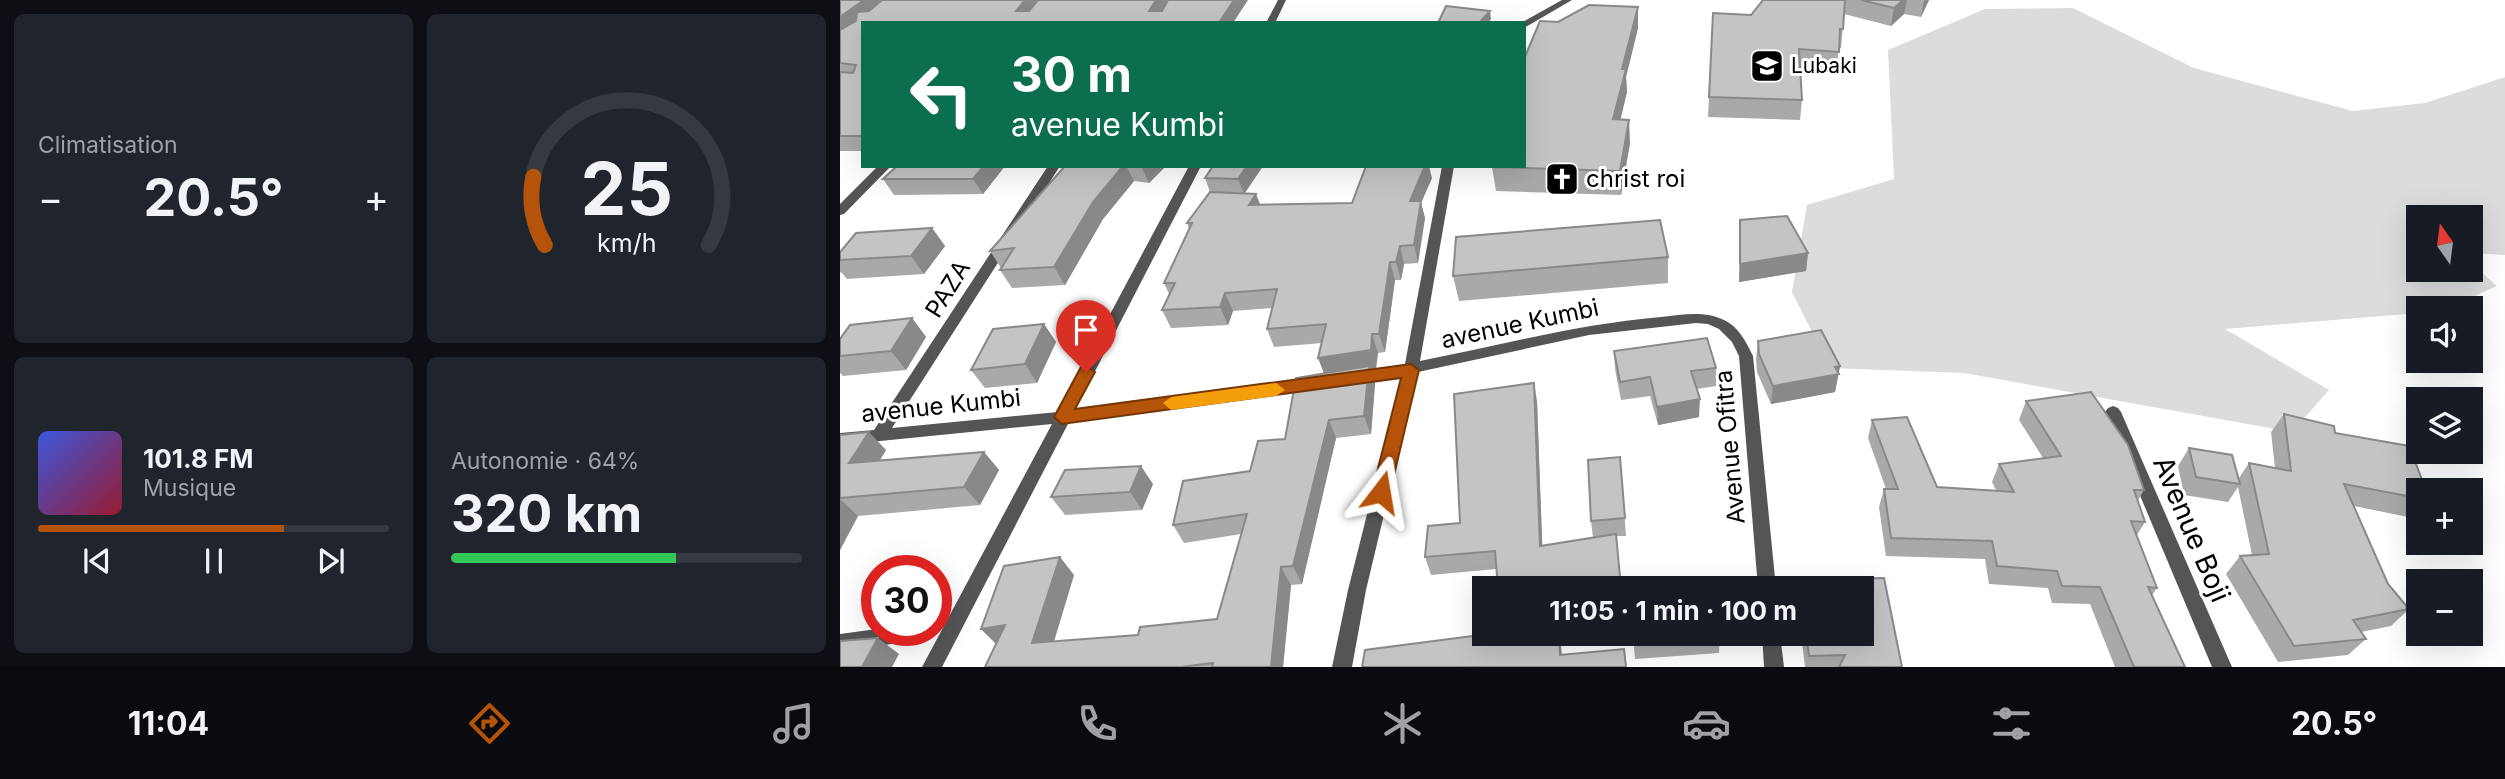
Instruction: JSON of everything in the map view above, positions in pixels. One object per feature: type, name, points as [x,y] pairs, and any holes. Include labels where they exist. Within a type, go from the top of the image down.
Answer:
[{"type":"street","points":[[1271,21],[1282,0]]},
{"type":"street","points":[[1526,24],[1568,0]]},
{"type":"street","points":[[840,211],[883,168]]},
{"type":"street","name":"PAZA","points":[[879,435],[1053,168]]},
{"type":"street","points":[[952,614],[1062,417],[1194,168]]},
{"type":"street","points":[[1342,667],[1357,590],[1411,370],[1448,168]]},
{"type":"street","name":"avenue Kumbi","points":[[840,439],[1062,417],[1335,382],[1411,370],[1562,335],[1654,322],[1710,319]]},
{"type":"street","name":"Avenue Ofitra","points":[[1710,319],[1736,333],[1746,356],[1767,576]]},
{"type":"street","name":"Avenue Boji","points":[[2113,412],[2222,667]]},
{"type":"street","points":[[840,643],[861,640]]},
{"type":"street","points":[[932,667],[939,646]]},
{"type":"street","points":[[1772,646],[1774,667]]},
{"type":"shaded area","points":[[2073,8],[2194,68],[2353,111],[2425,103],[2505,77],[2505,255],[2483,254],[2483,205],[2406,205],[2406,282],[2483,282],[2483,274],[2497,286],[2475,296],[2406,296],[2406,314],[2225,329],[2329,390],[2292,432],[1964,373],[1830,368],[1792,292],[1807,205],[1894,179],[1888,50],[1985,9]]},
{"type":"building","points":[[840,0],[864,0],[840,17]]},
{"type":"building","points":[[882,0],[1025,0],[1016,11],[1029,11],[1038,0],[1156,0],[1149,11],[1162,11],[1168,0],[1234,0],[1220,21],[861,21],[861,136],[840,136],[840,72],[853,73],[856,65],[840,63],[840,30],[856,21],[857,12],[869,11]]},
{"type":"building","points":[[1763,0],[1845,0],[1839,52],[1799,49],[1802,100],[1709,97],[1713,13],[1751,15]]},
{"type":"building","points":[[1861,0],[1903,0],[1894,8]]},
{"type":"building","points":[[1589,5],[1638,7],[1622,69],[1626,69],[1613,119],[1629,120],[1620,171],[1524,168],[1526,54],[1540,21],[1558,22]]},
{"type":"building","points":[[1446,6],[1490,11],[1481,21],[1439,21]]},
{"type":"building","points":[[895,168],[982,168],[973,179],[883,179]]},
{"type":"building","points":[[1063,168],[1121,168],[1093,202],[1054,267],[1000,270],[1014,248],[990,251]]},
{"type":"building","points":[[1212,168],[1246,168],[1238,179],[1205,178]]},
{"type":"building","points":[[1365,168],[1424,168],[1410,201],[1421,201],[1414,245],[1400,246],[1396,262],[1390,262],[1379,334],[1372,334],[1371,350],[1318,358],[1326,324],[1267,329],[1277,289],[1225,293],[1220,307],[1162,310],[1175,283],[1164,283],[1192,223],[1187,223],[1210,192],[1256,194],[1249,205],[1352,203]]},
{"type":"building","points":[[1787,216],[1808,253],[1740,264],[1740,220]]},
{"type":"building","points":[[1660,220],[1668,257],[1453,276],[1456,237]]},
{"type":"building","points":[[932,228],[911,256],[840,260],[840,252],[856,233]]},
{"type":"building","points":[[912,318],[891,351],[840,356],[840,339],[850,325]]},
{"type":"building","points":[[1044,324],[1025,364],[971,370],[993,329]]},
{"type":"building","points":[[1821,330],[1840,366],[1835,367],[1839,374],[1773,386],[1759,354],[1758,341]]},
{"type":"building","points":[[1707,338],[1716,368],[1691,371],[1700,399],[1657,407],[1650,377],[1620,382],[1614,351]]},
{"type":"building","points":[[1369,366],[1364,416],[1329,420],[1293,566],[1281,567],[1271,667],[1212,667],[1213,663],[1181,667],[985,667],[1005,625],[981,629],[1004,566],[1060,557],[1032,643],[1138,635],[1140,627],[1217,619],[1247,514],[1173,525],[1183,481],[1250,471],[1258,441],[1285,439],[1296,378]]},
{"type":"building","points":[[1534,383],[1540,546],[1616,534],[1620,576],[1497,576],[1495,551],[1425,557],[1428,526],[1460,523],[1454,394]]},
{"type":"building","points":[[2091,392],[2128,445],[2144,490],[2134,490],[2145,522],[2131,521],[2157,588],[2148,587],[2185,667],[2134,667],[2100,587],[2062,586],[2057,571],[1997,566],[1992,541],[1891,538],[1884,489],[1898,489],[1872,420],[1907,417],[1937,487],[2014,492],[1999,464],[2061,456],[2026,401]]},
{"type":"building","points":[[2284,414],[2334,426],[2335,433],[2406,445],[2406,464],[2416,464],[2421,478],[2406,478],[2406,496],[2344,484],[2388,584],[2406,605],[2406,610],[2353,620],[2366,639],[2294,646],[2240,556],[2269,554],[2249,463],[2291,471]]},
{"type":"building","points":[[869,432],[849,463],[984,452],[964,487],[840,498],[840,435]]},
{"type":"building","points":[[2189,448],[2232,455],[2240,484],[2196,477]]},
{"type":"building","points":[[1620,457],[1625,518],[1591,521],[1588,460]]},
{"type":"building","points":[[1141,466],[1130,492],[1051,497],[1065,470]]},
{"type":"building","points":[[1874,578],[1884,578],[1902,667],[1839,667],[1845,655],[1809,656],[1808,646],[1874,646]]},
{"type":"building","points":[[1472,636],[1472,646],[1560,646],[1560,655],[1624,649],[1626,667],[1362,667],[1365,650]]},
{"type":"building","points":[[861,639],[861,646],[874,646],[862,667],[840,667],[840,641]]},
{"type":"slow traffic","points":[[1171,403],[1276,390]]},
{"type":"place","name":"Lubaki","points":[[1767,66]]},
{"type":"place","name":"christ roi","points":[[1562,179]]},
{"type":"route","points":[[1086,372],[1062,417],[1411,370],[1381,492]]}]
